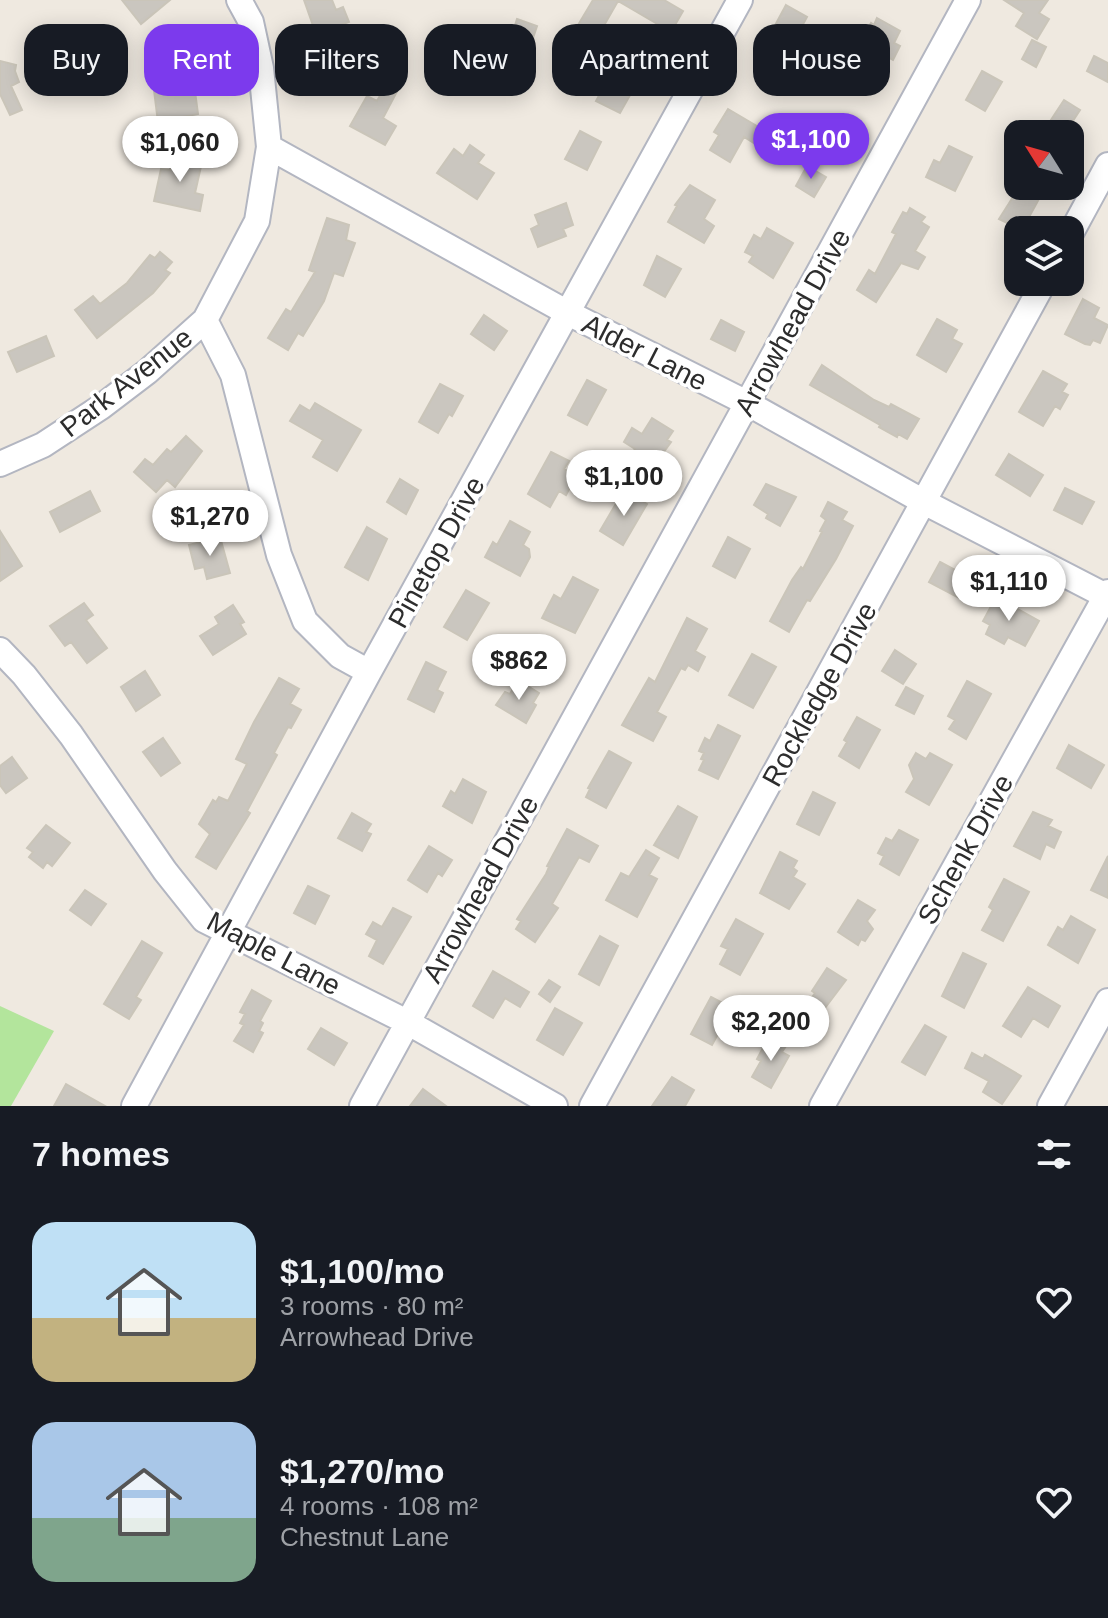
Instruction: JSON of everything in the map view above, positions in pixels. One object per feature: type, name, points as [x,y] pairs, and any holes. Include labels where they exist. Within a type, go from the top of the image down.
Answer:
[{"type":"street","name":"Park Avenue","points":[[0,464],[43,445],[101,407],[147,372],[205,320],[257,221],[269,147],[261,68],[251,22],[239,0]]},
{"type":"street","name":"Pinetop Drive","points":[[134,1106],[369,672],[740,0]]},
{"type":"street","name":"Arrowhead Drive","points":[[362,1106],[968,0]]},
{"type":"street","name":"Alder Lane","points":[[269,147],[568,313],[747,403],[924,502],[1107,595]]},
{"type":"street","points":[[1080,216],[1108,165]]},
{"type":"street","name":"Rockledge Drive","points":[[592,1106],[1036,296]]},
{"type":"street","points":[[205,320],[233,375],[279,555],[305,621],[340,656],[369,672]]},
{"type":"street","name":"Schenk Drive","points":[[822,1106],[1107,595]]},
{"type":"street","name":"Maple Lane","points":[[0,650],[71,735],[165,871],[204,920],[407,1022],[555,1106]]},
{"type":"street","points":[[1050,1106],[1108,1001]]},
{"type":"green space","points":[[0,1006],[54,1031],[11,1106],[0,1106]]},
{"type":"building","points":[[122,0],[170,0],[141,24]]},
{"type":"building","points":[[304,0],[332,0],[336,10],[343,7],[349,22],[344,24],[312,24]]},
{"type":"building","points":[[593,0],[664,0],[683,11],[676,24],[657,24],[618,1],[605,24],[579,24]]},
{"type":"building","points":[[1004,0],[1048,0],[1039,13],[1049,19],[1037,39],[1016,26],[1024,13]]},
{"type":"building","points":[[786,5],[807,17],[803,24],[776,24]]},
{"type":"building","points":[[890,25],[900,31],[894,43],[900,46],[893,60],[890,58]]},
{"type":"building","points":[[1032,40],[1046,47],[1036,67],[1022,59]]},
{"type":"building","points":[[1094,56],[1108,63],[1108,82],[1087,71]]},
{"type":"building","points":[[0,61],[16,65],[19,82],[11,86],[22,110],[10,115],[0,94]]},
{"type":"building","points":[[982,71],[1002,82],[985,111],[966,100]]},
{"type":"building","points":[[155,96],[196,96],[198,114],[158,122]]},
{"type":"building","points":[[367,96],[377,101],[380,96],[395,96],[383,118],[396,126],[385,145],[350,126]]},
{"type":"building","points":[[599,96],[630,96],[620,113],[596,101]]},
{"type":"building","points":[[1064,100],[1080,110],[1073,120],[1051,120]]},
{"type":"building","points":[[728,109],[762,129],[754,143],[744,137],[730,162],[710,150],[719,135],[714,132]]},
{"type":"building","points":[[580,131],[601,142],[587,170],[565,159]]},
{"type":"building","points":[[470,145],[484,155],[478,163],[494,173],[477,199],[437,173],[454,149],[463,156]]},
{"type":"building","points":[[949,146],[972,157],[955,191],[926,177],[934,160],[940,163]]},
{"type":"building","points":[[173,155],[202,162],[195,193],[203,195],[200,211],[154,201],[161,169],[170,170]]},
{"type":"building","points":[[807,166],[826,177],[814,197],[796,186]]},
{"type":"building","points":[[690,185],[715,200],[704,219],[714,226],[704,243],[668,222],[675,205]]},
{"type":"building","points":[[1011,200],[1038,200],[1030,216],[1004,216],[1004,221],[999,219]]},
{"type":"building","points":[[566,203],[573,225],[563,229],[566,236],[538,247],[531,229],[539,225],[535,215]]},
{"type":"building","points":[[910,208],[925,217],[921,222],[929,227],[915,251],[925,257],[918,269],[901,263],[876,302],[857,290],[869,270],[875,274],[896,234],[892,232],[903,212],[907,214]]},
{"type":"building","points":[[327,218],[349,225],[346,240],[355,243],[343,276],[334,273],[324,301],[303,336],[298,333],[288,350],[268,338],[286,309],[291,312],[315,272],[309,270]]},
{"type":"building","points":[[767,228],[793,243],[773,278],[749,262],[753,256],[745,252],[754,235],[761,239]]},
{"type":"building","points":[[160,252],[172,262],[165,270],[170,273],[153,293],[97,338],[75,310],[93,296],[100,304],[127,283],[150,255],[155,258]]},
{"type":"building","points":[[657,256],[681,269],[665,297],[644,285]]},
{"type":"building","points":[[1083,299],[1099,308],[1094,318],[1108,325],[1100,343],[1093,340],[1090,345],[1085,344],[1065,334]]},
{"type":"building","points":[[484,315],[507,331],[494,350],[471,334]]},
{"type":"building","points":[[937,319],[957,330],[952,339],[962,344],[946,372],[917,355]]},
{"type":"building","points":[[721,320],[744,332],[735,351],[711,339]]},
{"type":"building","points":[[46,336],[54,356],[17,372],[8,352]]},
{"type":"building","points":[[822,365],[874,400],[889,407],[891,404],[919,419],[907,439],[879,427],[810,385]]},
{"type":"building","points":[[1043,371],[1067,384],[1062,392],[1068,395],[1060,409],[1055,406],[1043,426],[1019,412]]},
{"type":"building","points":[[587,380],[606,390],[587,425],[568,415]]},
{"type":"building","points":[[440,384],[463,396],[438,433],[419,422]]},
{"type":"building","points":[[315,403],[361,430],[337,471],[313,457],[323,440],[290,421],[300,405],[310,411]]},
{"type":"building","points":[[652,418],[673,431],[667,440],[671,442],[652,468],[631,455],[635,449],[624,442],[632,428],[642,434]]},
{"type":"building","points":[[186,436],[202,451],[175,487],[167,480],[156,492],[134,472],[145,459],[153,465],[167,449],[171,452]]},
{"type":"building","points":[[551,452],[569,461],[564,469],[576,476],[566,495],[559,491],[550,507],[528,494]]},
{"type":"building","points":[[1009,454],[1043,475],[1030,496],[996,475]]},
{"type":"building","points":[[400,479],[418,490],[406,514],[387,502]]},
{"type":"building","points":[[766,484],[796,497],[780,526],[766,518],[768,514],[754,505]]},
{"type":"building","points":[[1065,488],[1094,502],[1082,524],[1054,510]]},
{"type":"building","points":[[624,490],[647,504],[623,545],[600,531]]},
{"type":"building","points":[[90,491],[100,511],[60,532],[50,512]]},
{"type":"building","points":[[828,502],[847,512],[842,520],[853,526],[836,559],[789,632],[770,621],[822,532],[826,520],[821,516]]},
{"type":"building","points":[[510,521],[530,532],[523,545],[529,549],[530,557],[520,576],[485,557],[493,542],[497,545]]},
{"type":"building","points":[[367,527],[387,539],[368,580],[345,567]]},
{"type":"building","points":[[0,531],[22,566],[0,581]]},
{"type":"building","points":[[220,537],[230,573],[207,579],[204,567],[195,569],[189,545]]},
{"type":"building","points":[[728,537],[750,549],[735,578],[713,566]]},
{"type":"building","points":[[940,562],[972,579],[961,599],[929,582]]},
{"type":"building","points":[[573,577],[598,590],[575,633],[542,618],[554,595],[561,599]]},
{"type":"building","points":[[466,590],[489,603],[467,640],[444,627]]},
{"type":"building","points":[[996,597],[1039,621],[1025,646],[1008,637],[1004,644],[986,634],[990,625],[983,621]]},
{"type":"building","points":[[84,603],[93,615],[86,620],[107,648],[87,663],[71,642],[65,646],[50,626]]},
{"type":"building","points":[[233,605],[244,622],[240,624],[246,634],[213,655],[200,636],[219,624],[215,617]]},
{"type":"building","points":[[687,618],[707,629],[695,651],[705,657],[698,671],[688,665],[685,670],[681,668],[657,712],[666,717],[653,741],[622,725],[649,678],[655,682]]},
{"type":"building","points":[[895,650],[916,664],[903,684],[882,671]]},
{"type":"building","points":[[752,654],[776,667],[753,708],[729,695]]},
{"type":"building","points":[[426,662],[446,672],[437,690],[443,693],[434,712],[408,699]]},
{"type":"building","points":[[145,671],[160,695],[136,711],[121,687]]},
{"type":"building","points":[[279,678],[299,689],[290,704],[301,710],[274,753],[277,755],[247,811],[250,813],[216,869],[196,857],[210,834],[199,824],[213,800],[216,802],[219,797],[228,801],[247,764],[236,759]]},
{"type":"building","points":[[518,680],[539,693],[526,723],[496,705],[505,692],[510,694]]},
{"type":"building","points":[[967,681],[991,694],[966,739],[949,729],[955,720],[948,716]]},
{"type":"building","points":[[906,687],[923,696],[914,714],[896,705]]},
{"type":"building","points":[[857,717],[880,730],[859,768],[839,756]]},
{"type":"building","points":[[718,725],[740,736],[718,779],[699,770],[704,753],[699,751],[705,738],[710,741]]},
{"type":"building","points":[[163,738],[180,763],[161,776],[143,752]]},
{"type":"building","points":[[1069,745],[1104,765],[1091,788],[1057,768]]},
{"type":"building","points":[[609,751],[631,763],[606,808],[586,797]]},
{"type":"building","points":[[916,753],[926,759],[930,753],[952,765],[929,805],[906,792],[914,779],[909,765]]},
{"type":"building","points":[[12,757],[27,778],[6,793],[0,785],[0,766]]},
{"type":"building","points":[[463,779],[486,792],[472,823],[443,806],[451,791],[455,794]]},
{"type":"building","points":[[813,792],[835,803],[819,835],[797,824]]},
{"type":"building","points":[[678,806],[697,817],[678,858],[654,845]]},
{"type":"building","points":[[1033,812],[1052,820],[1048,826],[1061,832],[1054,848],[1046,844],[1040,859],[1014,846]]},
{"type":"building","points":[[352,813],[371,824],[366,832],[371,834],[362,851],[338,838]]},
{"type":"building","points":[[46,825],[70,843],[52,866],[47,862],[43,868],[29,857],[33,852],[27,848]]},
{"type":"building","points":[[567,829],[598,846],[589,862],[579,857],[552,904],[558,908],[535,942],[516,929],[521,921],[517,919],[546,874],[547,866]]},
{"type":"building","points":[[899,830],[918,840],[899,875],[880,864],[884,856],[878,853],[886,838],[892,841]]},
{"type":"building","points":[[429,846],[452,860],[442,876],[438,873],[427,892],[408,880]]},
{"type":"building","points":[[646,850],[659,858],[649,875],[657,879],[637,917],[606,900],[621,873],[629,877]]},
{"type":"building","points":[[780,852],[797,861],[793,868],[797,871],[793,877],[805,884],[789,909],[760,893]]},
{"type":"building","points":[[1108,856],[1108,898],[1091,890]]},
{"type":"building","points":[[1004,879],[1029,892],[1003,941],[982,930],[993,910],[989,907]]},
{"type":"building","points":[[308,886],[329,896],[315,924],[294,913]]},
{"type":"building","points":[[85,890],[106,904],[91,925],[70,910]]},
{"type":"building","points":[[858,900],[875,910],[867,921],[873,929],[858,945],[838,932]]},
{"type":"building","points":[[393,908],[411,917],[383,964],[369,956],[377,940],[366,934],[373,922],[382,927]]},
{"type":"building","points":[[1071,916],[1095,930],[1078,963],[1048,945],[1058,927],[1063,930]]},
{"type":"building","points":[[736,919],[763,934],[740,975],[720,964],[728,949],[721,946]]},
{"type":"building","points":[[600,936],[618,946],[599,985],[579,974]]},
{"type":"building","points":[[142,941],[162,953],[136,997],[141,1000],[129,1019],[104,1004]]},
{"type":"building","points":[[963,953],[986,964],[964,1008],[942,996]]},
{"type":"building","points":[[827,968],[846,980],[822,1012],[808,1003]]},
{"type":"building","points":[[493,971],[529,992],[520,1007],[505,998],[493,1018],[473,1006]]},
{"type":"building","points":[[549,980],[560,987],[550,1002],[539,994]]},
{"type":"building","points":[[1028,987],[1060,1006],[1048,1027],[1033,1018],[1021,1037],[1003,1026]]},
{"type":"building","points":[[252,990],[271,1001],[260,1021],[263,1023],[259,1031],[263,1033],[253,1052],[234,1041],[244,1025],[240,1023],[245,1014],[240,1012]]},
{"type":"building","points":[[711,997],[734,1009],[727,1021],[733,1024],[726,1038],[718,1034],[712,1045],[691,1034]]},
{"type":"building","points":[[555,1008],[582,1023],[563,1055],[537,1040]]},
{"type":"building","points":[[925,1025],[946,1037],[925,1075],[902,1062]]},
{"type":"building","points":[[321,1028],[347,1043],[334,1065],[308,1049]]},
{"type":"building","points":[[774,1039],[786,1046],[782,1052],[789,1056],[771,1088],[752,1077],[761,1061],[757,1059],[765,1044],[770,1047]]},
{"type":"building","points":[[972,1053],[983,1059],[985,1055],[1021,1076],[1002,1104],[983,1092],[989,1081],[965,1068]]},
{"type":"building","points":[[672,1077],[694,1090],[685,1106],[652,1106]]},
{"type":"building","points":[[66,1084],[105,1106],[54,1106]]},
{"type":"building","points":[[423,1089],[446,1106],[410,1106]]}]
